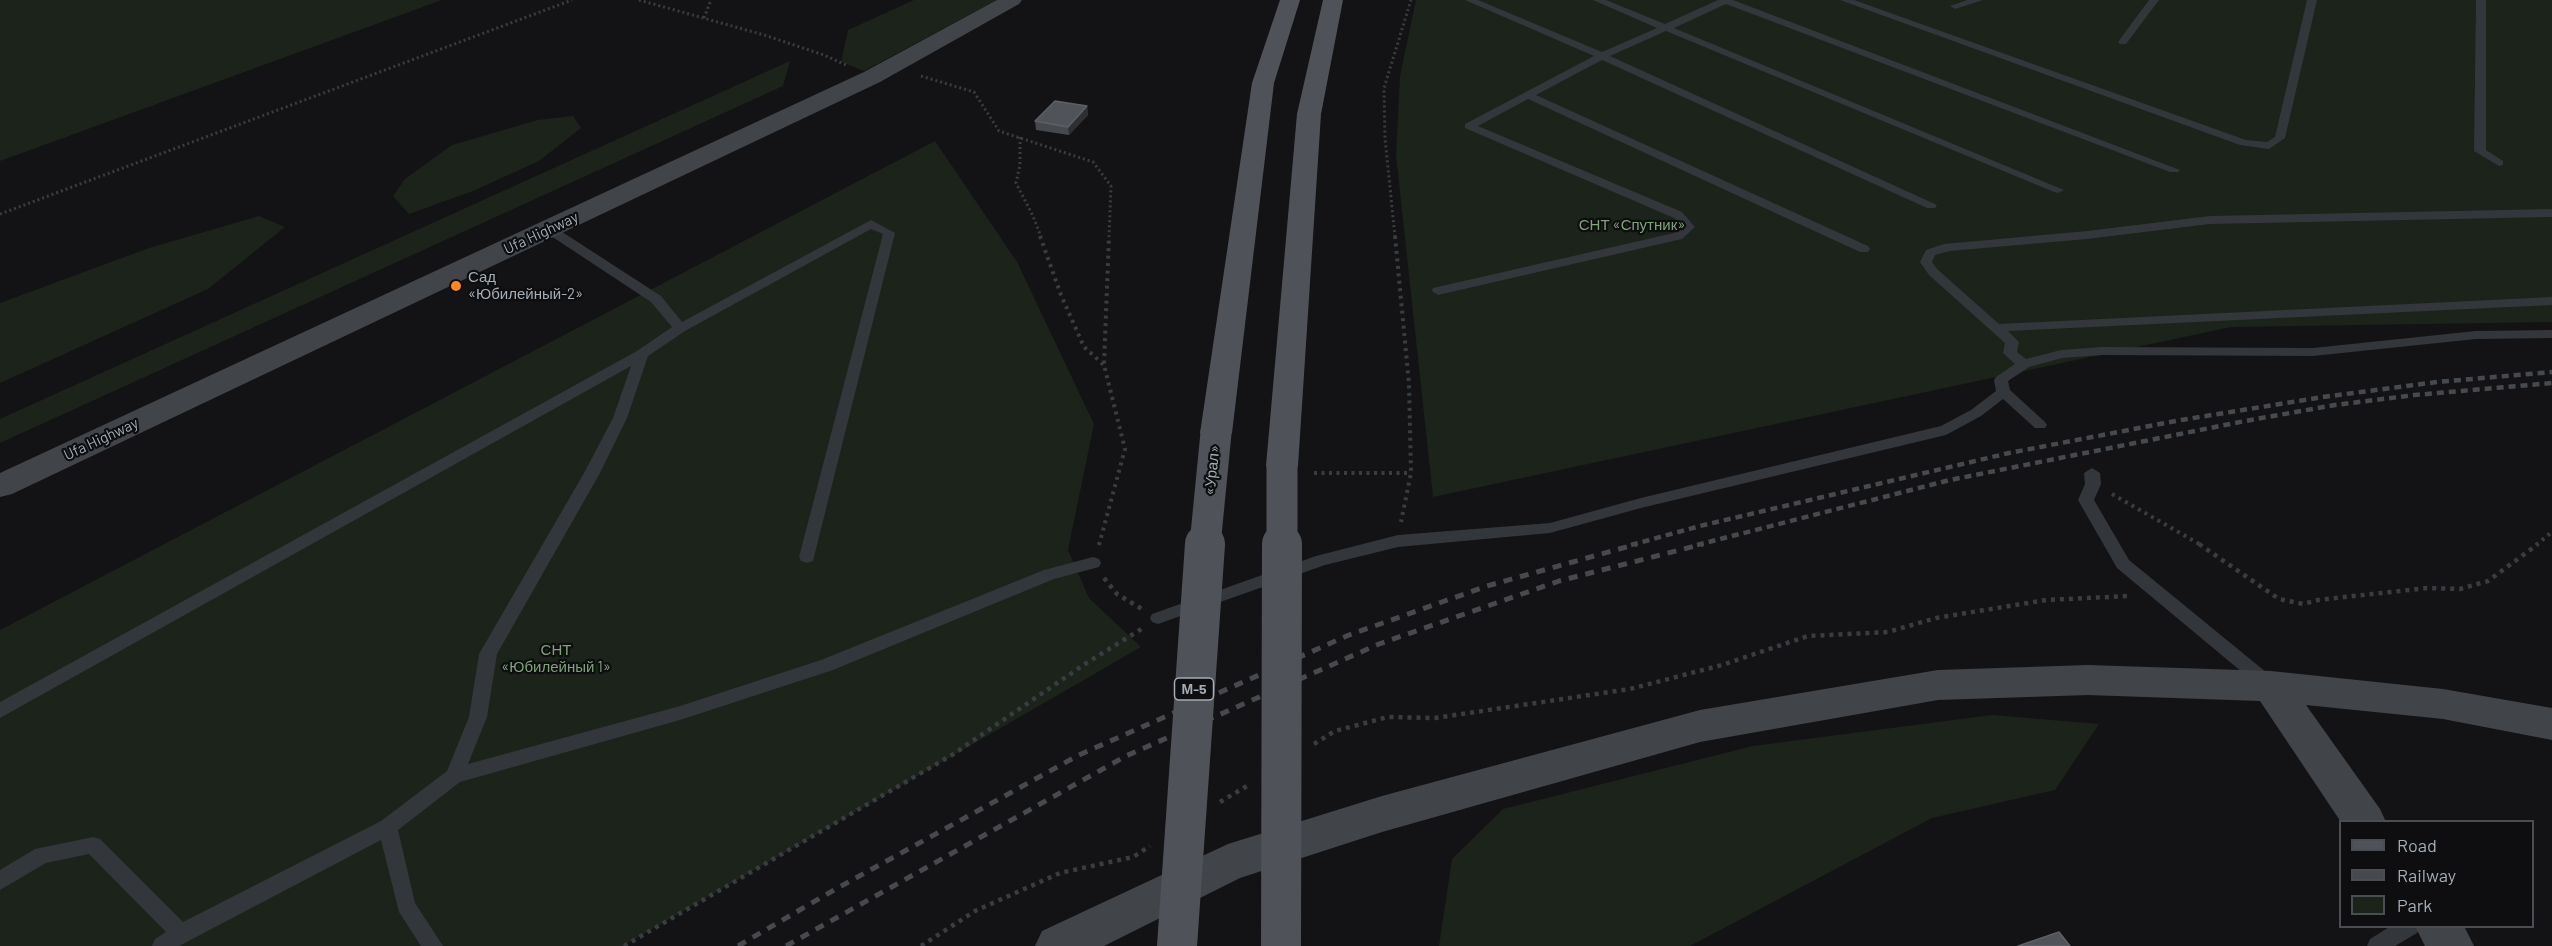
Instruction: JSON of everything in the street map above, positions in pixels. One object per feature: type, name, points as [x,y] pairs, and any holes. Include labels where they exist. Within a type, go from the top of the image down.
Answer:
[{"type":"main road","name":"«Урал»","points":[[1177,946],[1202,574],[1221,381],[1263,83],[1290,0]]},
{"type":"main road","points":[[1281,946],[1309,114],[1334,0]]},
{"type":"street","name":"Ufa Highway","points":[[0,486],[880,72],[1012,0]]},
{"type":"street","points":[[1058,946],[1228,863],[1382,814],[1700,726],[1938,685],[2088,680],[2271,686],[2443,704],[2552,723]]},
{"type":"street","points":[[2271,686],[2364,820]]},
{"type":"street","points":[[2438,928],[2451,946]]},
{"type":"lane","points":[[1470,0],[1602,56],[1931,205]]},
{"type":"lane","points":[[1598,0],[2058,190]]},
{"type":"lane","points":[[1438,291],[1678,236],[1689,227],[1678,215],[1469,126],[1602,56],[1725,0],[2174,170]]},
{"type":"lane","points":[[1845,0],[2244,143],[2269,146],[2280,138],[2312,0]]},
{"type":"lane","points":[[1955,6],[1978,0]]},
{"type":"lane","points":[[2123,42],[2154,0]]},
{"type":"lane","points":[[2481,0],[2480,151],[2499,163]]},
{"type":"lane","points":[[1528,95],[1864,249]]},
{"type":"lane","points":[[2024,364],[2010,353],[2012,342],[1933,272],[1926,262],[1930,253],[1948,247],[2087,235],[2210,220],[2552,213]]},
{"type":"lane","points":[[0,711],[642,354],[680,328],[871,224],[889,233],[807,556]]},
{"type":"lane","points":[[549,229],[656,299],[680,328]]},
{"type":"lane","points":[[1996,328],[2552,301]]},
{"type":"lane","points":[[2040,425],[2003,392],[2001,381],[2024,364],[2061,354],[2102,351],[2313,352],[2476,335],[2552,334]]},
{"type":"lane","points":[[454,776],[478,717],[488,654],[592,473],[620,418],[642,354]]},
{"type":"lane","points":[[1158,618],[1322,560],[1398,541],[1550,528],[1652,500],[1946,430],[1976,413],[2003,392]]},
{"type":"lane","points":[[2093,478],[2086,500],[2123,564],[2271,686]]},
{"type":"lane","points":[[162,946],[182,933],[388,827],[454,776],[680,713],[827,665],[1050,573],[1093,563]]},
{"type":"lane","points":[[388,827],[406,906],[433,946]]},
{"type":"lane","points":[[0,880],[42,855],[93,845],[182,933]]},
{"type":"lane","points":[[2377,946],[2408,928]]},
{"type":"path","points":[[0,214],[572,0]]},
{"type":"path","points":[[624,946],[952,755],[1085,664],[1158,618],[1117,594],[1093,563],[1112,503],[1125,449],[1104,365],[1112,186],[1093,162],[999,131],[974,92],[941,81],[880,72],[639,0]]},
{"type":"path","points":[[704,18],[711,0]]},
{"type":"path","points":[[1398,541],[1411,473],[1409,384],[1386,149],[1384,88],[1411,0]]},
{"type":"path","points":[[1020,137],[1020,165],[1016,183],[1033,216],[1061,295],[1084,347],[1104,365]]},
{"type":"path","points":[[1298,470],[1411,473]]},
{"type":"path","points":[[2093,478],[2201,545],[2279,599],[2303,604],[2318,600],[2427,588],[2460,589],[2488,581],[2552,532]]},
{"type":"path","points":[[1305,750],[1335,731],[1388,717],[1435,718],[1498,711],[1630,689],[1722,665],[1808,636],[1888,632],[1936,618],[2046,600],[2156,593]]},
{"type":"path","points":[[1214,806],[1254,781]]},
{"type":"path","points":[[921,946],[975,911],[1060,873],[1133,857],[1154,844]]},
{"type":"green space","points":[[0,0],[442,0],[0,161]]},
{"type":"green space","points":[[914,0],[997,0],[864,71],[841,62],[848,30]]},
{"type":"green space","name":"СНТ «Спутник»","points":[[1416,0],[2552,0],[2552,322],[2231,327],[1433,497],[1396,155],[1400,76]]},
{"type":"green space","points":[[790,61],[783,86],[0,443],[0,419]]},
{"type":"green space","points":[[573,116],[581,128],[539,161],[473,191],[409,214],[393,196],[405,179],[452,145],[538,120]]},
{"type":"green space","name":"СНТ «Юбилейный 1»","points":[[935,141],[1017,262],[1094,424],[1068,550],[1089,598],[1141,647],[623,946],[0,946],[0,630]]},
{"type":"green space","points":[[259,216],[285,227],[208,289],[0,383],[0,303],[149,248]]},
{"type":"green space","points":[[1992,715],[2099,724],[2055,790],[1932,818],[1690,946],[1439,946],[1452,859],[1503,809],[1753,746]]},
{"type":"building","points":[[1055,101],[1087,106],[1068,127],[1035,121]]},
{"type":"building","points":[[2059,932],[2070,946],[2018,946]]},
{"type":"railway","points":[[1631,545],[1700,526],[2009,453],[2181,420],[2323,397],[2437,382],[2552,372]]},
{"type":"railway","points":[[1697,545],[1950,480],[2245,421],[2335,405],[2415,395],[2552,383]]},
{"type":"railway","points":[[738,946],[834,890],[1079,755],[1349,635],[1487,586],[1637,544]]},
{"type":"railway","points":[[786,946],[1126,756],[1379,644],[1559,581],[1703,544]]},
{"type":"place","name":"Сад «Юбилейный-2»","points":[[456,286]]}]
